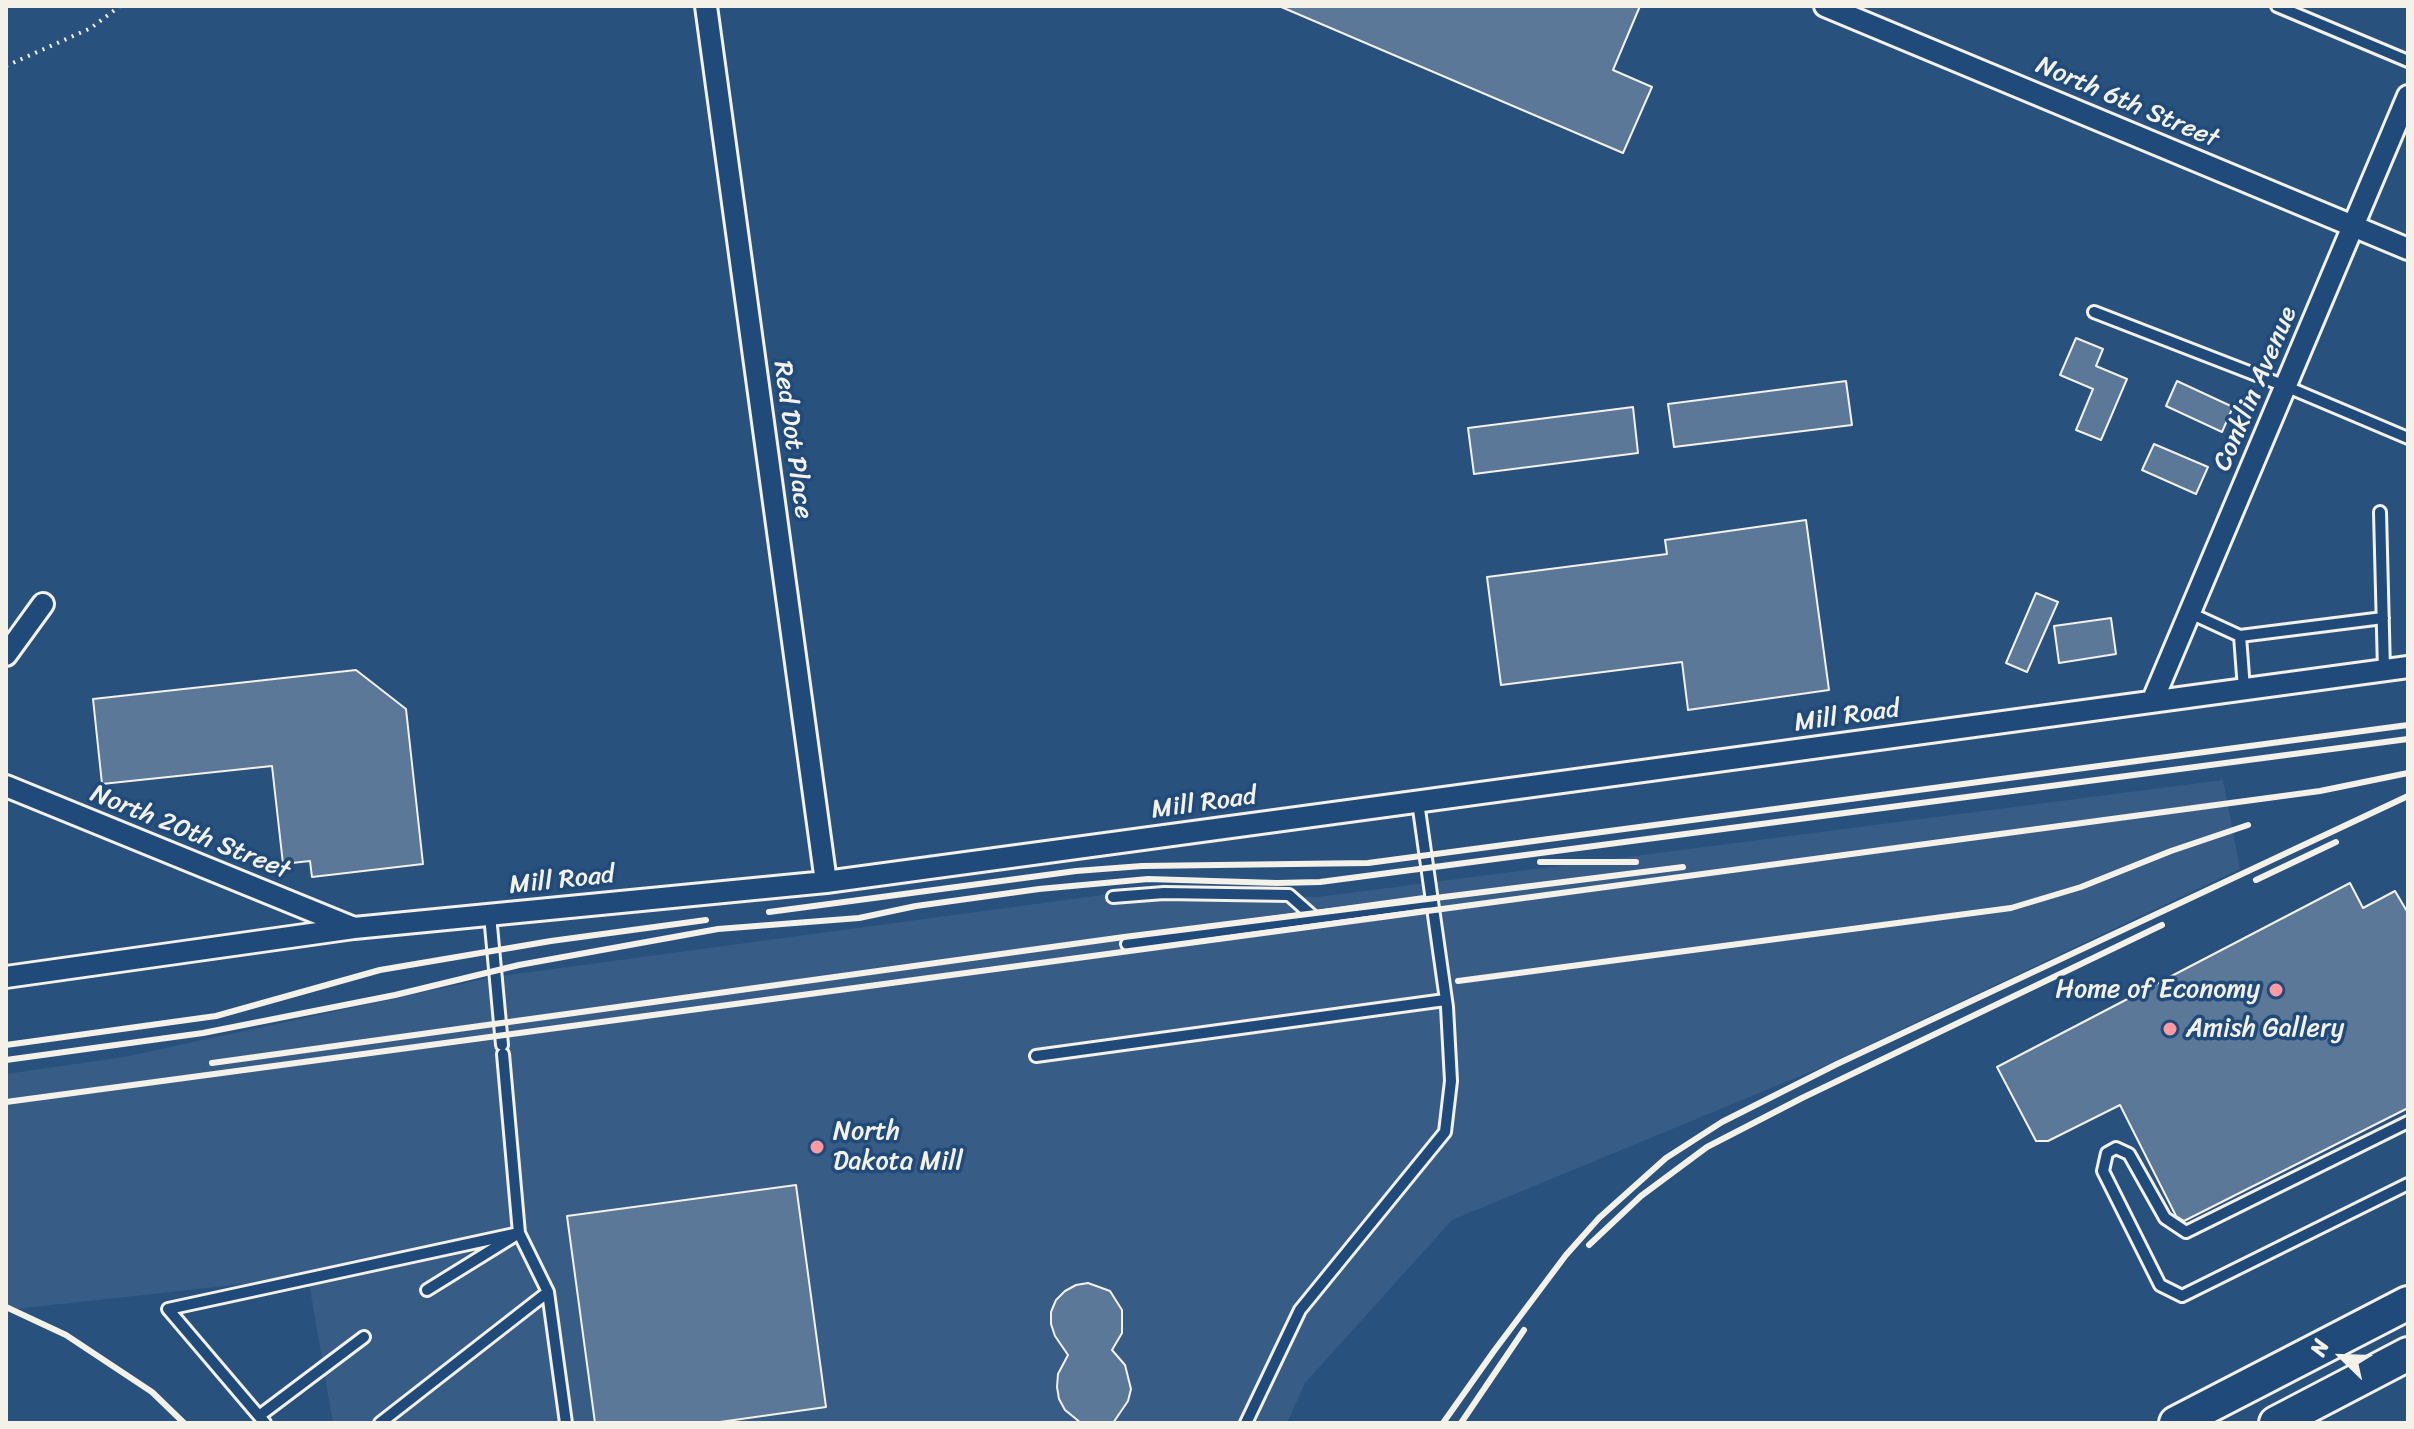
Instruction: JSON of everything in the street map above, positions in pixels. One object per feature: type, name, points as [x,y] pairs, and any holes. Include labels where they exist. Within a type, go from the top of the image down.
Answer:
[{"type":"main road","points":[[2176,1423],[2400,1307],[2408,1344]]},
{"type":"main road","points":[[2276,1423],[2408,1354]]},
{"type":"main road","points":[[2249,1385],[2267,1423]]},
{"type":"street","name":"Red Dot Place","points":[[706,6],[826,882]]},
{"type":"street","name":"North 6th Street","points":[[1825,6],[2408,249]]},
{"type":"street","name":"Conklin Avenue","points":[[2152,702],[2408,96]]},
{"type":"street","points":[[6,655],[43,604]]},
{"type":"street","name":"Mill Road","points":[[6,977],[354,928],[826,882],[2408,667]]},
{"type":"street","name":"North 20th Street","points":[[6,786],[354,928]]},
{"type":"lane","points":[[2277,6],[2408,61]]},
{"type":"lane","points":[[2094,312],[2285,386],[2408,438]]},
{"type":"lane","points":[[2380,512],[2384,670]]},
{"type":"lane","points":[[2190,613],[2240,636],[2383,618]]},
{"type":"lane","points":[[2240,636],[2244,689]]},
{"type":"lane","points":[[1246,1423],[1300,1310],[1445,1132],[1451,1081],[1445,1000],[1418,802]]},
{"type":"lane","points":[[1113,897],[1164,893],[1289,895],[1315,918]]},
{"type":"lane","points":[[1127,944],[1432,902]]},
{"type":"lane","points":[[490,915],[519,1233],[548,1292],[566,1423]]},
{"type":"lane","points":[[1036,1056],[1445,1000]]},
{"type":"lane","points":[[2408,1122],[2186,1232],[2165,1218],[2129,1154],[2116,1148],[2107,1153],[2103,1171],[2160,1285],[2182,1296],[2408,1184]]},
{"type":"lane","points":[[427,1290],[519,1233]]},
{"type":"lane","points":[[364,1337],[262,1419],[168,1309],[519,1233]]},
{"type":"lane","points":[[380,1423],[548,1292]]},
{"type":"path","points":[[6,66],[91,28],[120,6]]},
{"type":"shaded area","name":"North Dakota Mill","points":[[2223,780],[2240,869],[1822,1067],[1452,1220],[1305,1383],[1287,1423],[333,1423],[308,1277],[6,1310],[6,1074],[124,1057],[494,977],[1110,894],[1318,897]]},
{"type":"building","points":[[1279,6],[1640,6],[1613,70],[1652,87],[1623,153]]},
{"type":"building","points":[[2076,338],[2103,349],[2096,366],[2127,379],[2101,440],[2076,430],[2093,389],[2060,375]]},
{"type":"building","points":[[1846,381],[1852,425],[1674,447],[1668,404]]},
{"type":"building","points":[[2177,381],[2233,407],[2222,432],[2166,406]]},
{"type":"building","points":[[1633,407],[1638,453],[1474,474],[1468,428]]},
{"type":"building","points":[[2154,444],[2208,467],[2196,494],[2142,470]]},
{"type":"building","points":[[1806,520],[1829,690],[1688,710],[1682,662],[1501,685],[1487,577],[1667,554],[1665,540]]},
{"type":"building","points":[[2036,593],[2058,602],[2027,672],[2006,663]]},
{"type":"building","points":[[2111,618],[2116,654],[2059,663],[2054,626]]},
{"type":"building","points":[[356,670],[406,709],[423,864],[312,877],[310,861],[283,864],[272,766],[102,784],[93,699]]},
{"type":"building","name":"Home of Economy","points":[[2350,883],[2363,908],[2395,891],[2408,913],[2408,1108],[2184,1221],[2176,1216],[2120,1105],[2048,1141],[2036,1141],[1997,1067]]},
{"type":"building","points":[[796,1185],[826,1407],[713,1423],[595,1423],[567,1216]]},
{"type":"building","points":[[1088,1283],[1110,1291],[1122,1310],[1122,1333],[1112,1350],[1125,1365],[1131,1389],[1128,1401],[1113,1423],[1081,1423],[1065,1410],[1059,1399],[1058,1374],[1068,1355],[1055,1336],[1051,1312],[1056,1300],[1065,1291]]},
{"type":"railway","points":[[769,912],[1076,871],[1142,866],[1368,863],[2408,725]]},
{"type":"railway","points":[[6,1060],[203,1033],[395,995],[519,965],[718,929],[859,918],[916,906],[1039,889],[1148,879],[1320,882],[2408,739]]},
{"type":"railway","points":[[6,1102],[2320,791],[2408,773]]},
{"type":"railway","points":[[1443,1423],[1566,1255],[1599,1218],[1666,1158],[1722,1122],[1837,1064],[2408,796]]},
{"type":"railway","points":[[1458,981],[2011,908],[2081,887],[2171,851],[2248,825]]},
{"type":"railway","points":[[2256,880],[2336,842]]},
{"type":"railway","points":[[1540,862],[1636,862]]},
{"type":"railway","points":[[212,1063],[1124,937],[1683,867]]},
{"type":"railway","points":[[6,1045],[216,1016],[380,970],[551,941],[706,920]]},
{"type":"railway","points":[[1589,1245],[1641,1196],[1707,1147],[2162,925]]},
{"type":"railway","points":[[6,1307],[66,1335],[152,1392],[184,1423]]},
{"type":"railway","points":[[1461,1423],[1524,1330]]},
{"type":"place","name":"Home of Economy","points":[[2276,990]]},
{"type":"place","name":"Amish Gallery","points":[[2170,1029]]},
{"type":"place","name":"North Dakota Mill","points":[[817,1147]]}]
